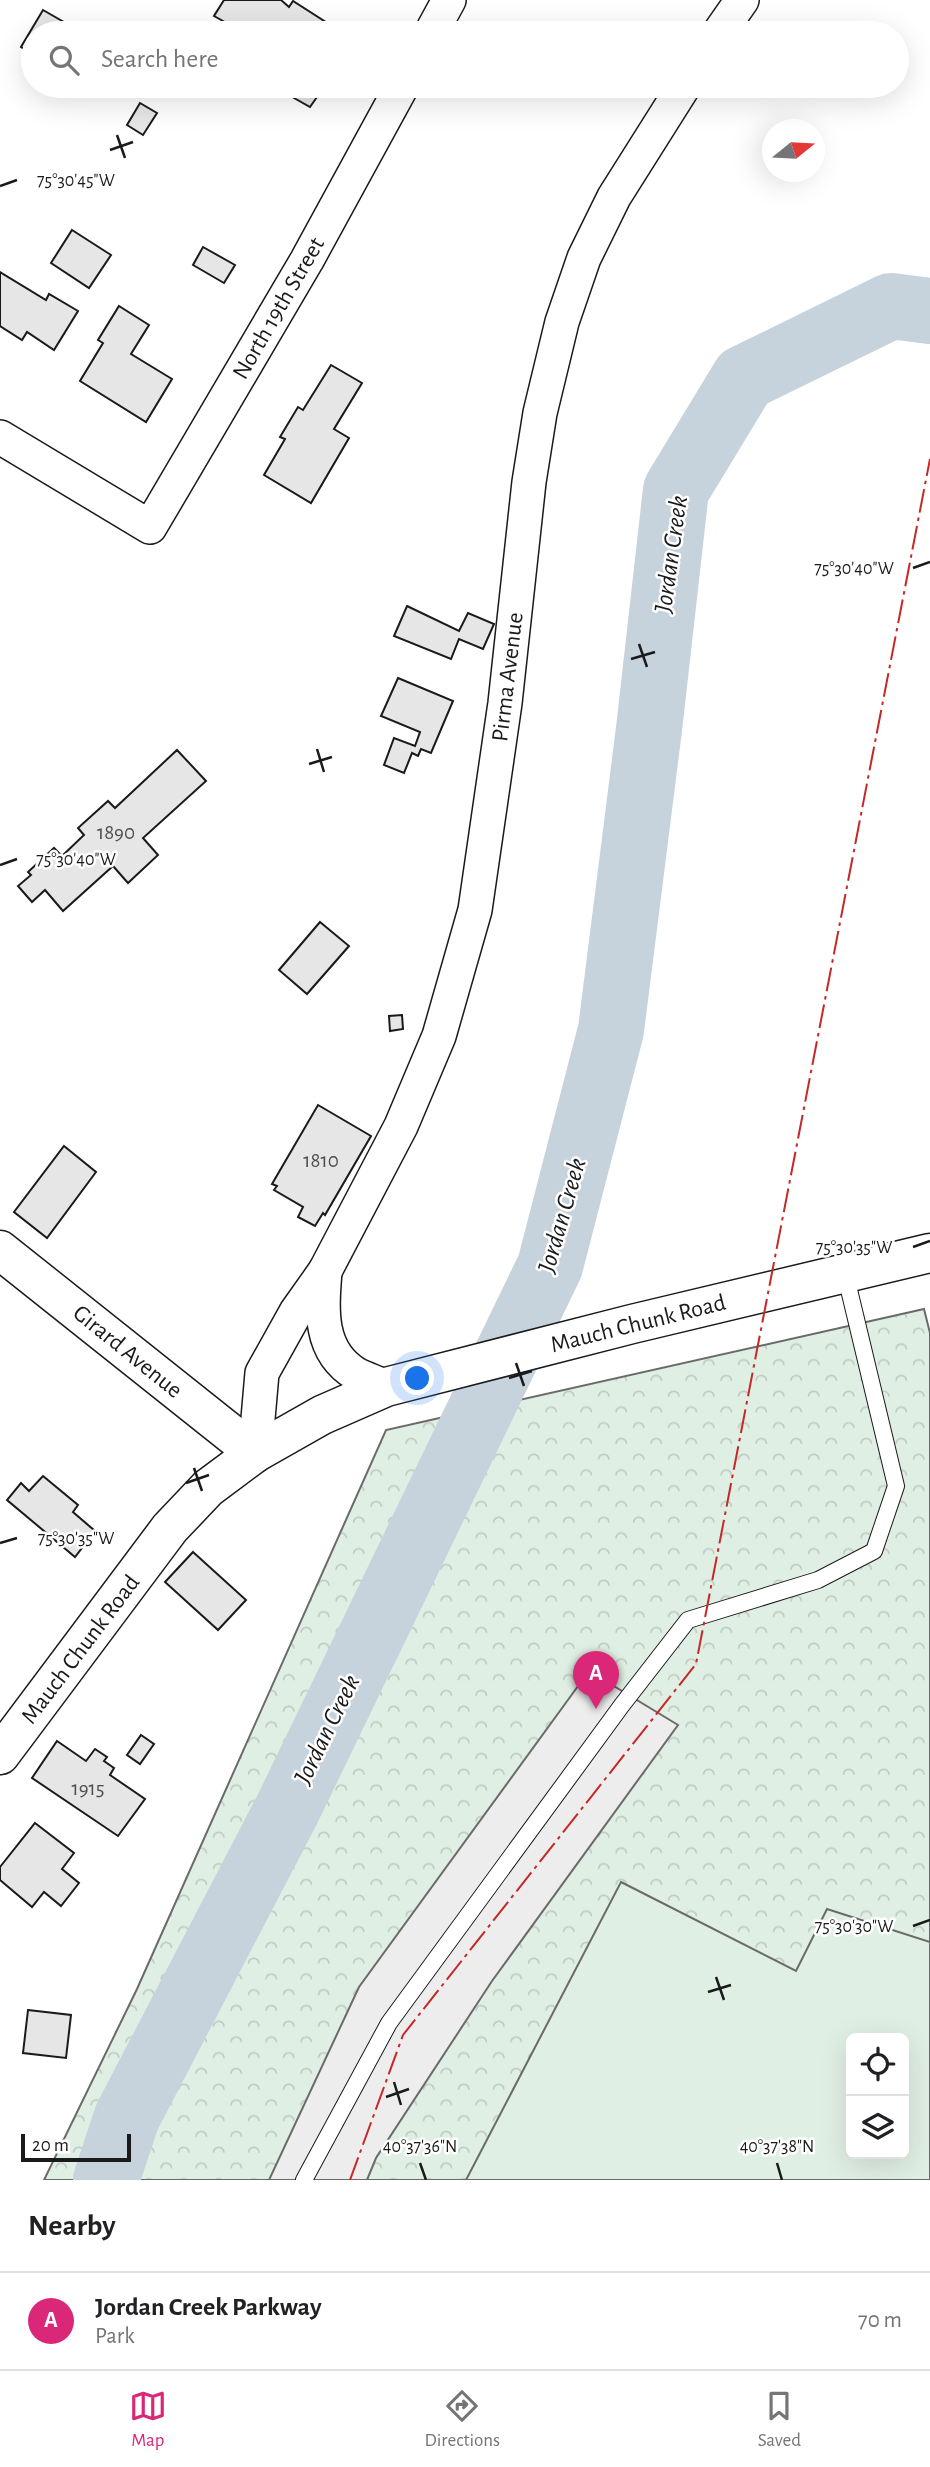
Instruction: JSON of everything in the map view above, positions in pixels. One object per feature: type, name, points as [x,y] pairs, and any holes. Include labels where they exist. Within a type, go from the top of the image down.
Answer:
[{"type":"main road","name":"Girard Avenue","points":[[0,1250],[255,1453]]},
{"type":"main road","name":"Mauch Chunk Road","points":[[0,1755],[170,1528],[208,1488],[255,1453],[322,1415],[386,1387],[632,1324],[930,1253]]},
{"type":"street","points":[[438,21],[449,0]]},
{"type":"street","points":[[727,21],[742,0]]},
{"type":"street","name":"North 19th Street","points":[[0,437],[150,527],[307,260],[395,98]]},
{"type":"street","name":"Pirma Avenue","points":[[255,1453],[262,1373],[296,1312],[326,1271],[401,1126],[439,1036],[475,910],[505,703],[529,482],[540,413],[562,322],[584,258],[614,197],[676,98]]},
{"type":"street","name":"Pirma Avenue","points":[[326,1271],[321,1312],[326,1335],[336,1357],[355,1373],[386,1387]]},
{"type":"lane","points":[[304,2180],[389,2023],[622,1704],[688,1620],[818,1580],[874,1551],[896,1486],[845,1273]]},
{"type":"green space","points":[[924,1309],[930,1333],[930,2180],[44,2180],[137,1989],[386,1430]]},
{"type":"green space","points":[[621,1882],[796,1971],[827,1909],[930,1942],[930,2180],[466,2180]]},
{"type":"shaded area","points":[[589,1671],[678,1725],[492,1981],[376,2158],[367,2180],[269,2180],[359,1987]]},
{"type":"building","points":[[224,0],[281,0],[289,7],[293,1],[324,21],[223,21],[214,16]]},
{"type":"building","points":[[43,10],[62,21],[36,21]]},
{"type":"building","points":[[294,98],[316,98],[310,107]]},
{"type":"building","points":[[140,103],[157,113],[143,135],[127,125]]},
{"type":"building","points":[[72,230],[111,255],[89,288],[51,263]]},
{"type":"building","points":[[203,247],[235,265],[224,283],[193,265]]},
{"type":"building","points":[[0,272],[46,300],[49,294],[78,311],[54,350],[27,332],[22,340],[0,326]]},
{"type":"building","points":[[119,306],[149,325],[131,354],[172,379],[146,422],[80,381],[103,343],[98,340]]},
{"type":"building","points":[[331,365],[362,383],[334,429],[349,438],[311,503],[264,475],[285,439],[280,437],[298,407],[303,410]]},
{"type":"building","points":[[407,606],[459,631],[468,613],[494,624],[483,649],[459,639],[451,659],[394,636]]},
{"type":"building","points":[[398,678],[453,701],[431,753],[421,749],[418,756],[412,753],[404,773],[384,765],[394,738],[415,746],[420,732],[381,716]]},
{"type":"building","points":[[177,750],[206,781],[143,838],[158,855],[128,883],[113,866],[63,911],[45,890],[32,902],[18,886],[31,875],[28,872],[54,848],[62,856],[84,835],[78,828],[108,801],[115,808]]},
{"type":"building","points":[[320,922],[349,946],[307,994],[279,970]]},
{"type":"building","points":[[402,1015],[403,1029],[390,1031],[389,1016]]},
{"type":"building","points":[[318,1105],[371,1136],[325,1215],[323,1213],[315,1226],[298,1217],[303,1207],[274,1190],[277,1186],[272,1184]]},
{"type":"building","points":[[64,1146],[96,1172],[47,1238],[14,1212]]},
{"type":"building","points":[[43,1476],[78,1505],[73,1512],[95,1531],[75,1557],[7,1500],[21,1483],[29,1491]]},
{"type":"building","points":[[193,1552],[246,1600],[218,1630],[165,1582]]},
{"type":"building","points":[[141,1735],[154,1744],[140,1764],[127,1755]]},
{"type":"building","points":[[57,1741],[86,1761],[95,1749],[107,1757],[104,1761],[114,1768],[110,1775],[145,1799],[118,1836],[32,1778]]},
{"type":"building","points":[[35,1823],[74,1853],[62,1869],[79,1883],[61,1906],[44,1892],[32,1907],[0,1880],[0,1867]]},
{"type":"building","points":[[28,2010],[71,2015],[66,2058],[23,2053]]},
{"type":"waterway","name":"Jordan Creek","points":[[106,2180],[127,2117],[288,1808],[550,1266],[611,1030],[676,490],[744,378],[891,306],[930,311]]},
{"type":"power","points":[[350,2180],[403,2035],[696,1664],[930,459]]},
{"type":"place","name":"Jordan Creek Parkway","points":[[596,1709]]}]
